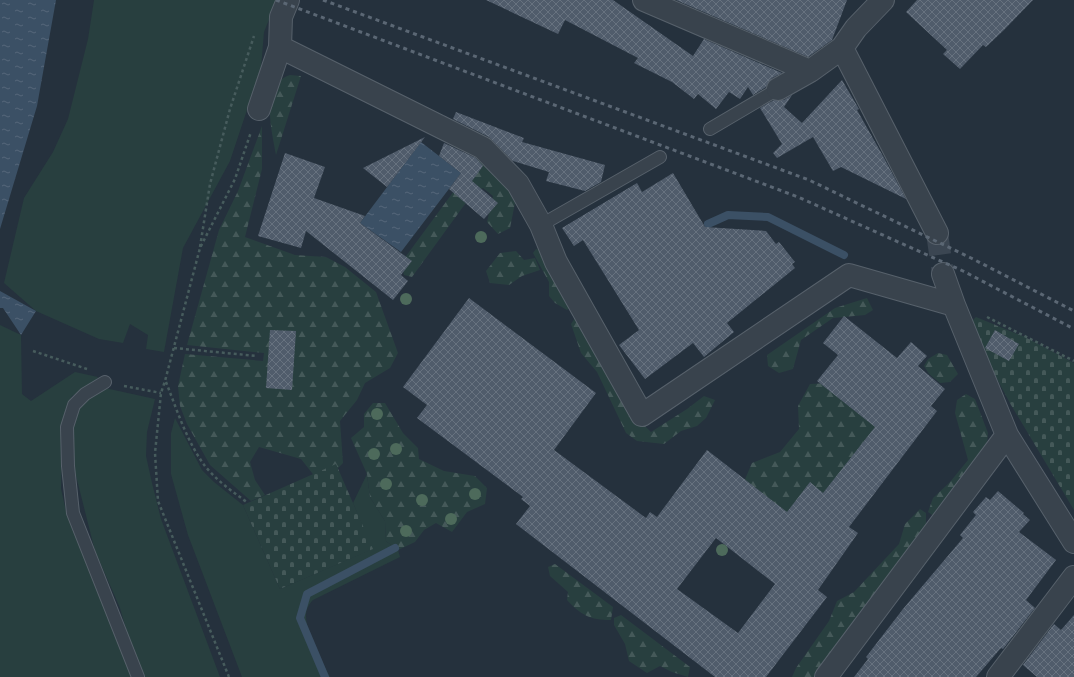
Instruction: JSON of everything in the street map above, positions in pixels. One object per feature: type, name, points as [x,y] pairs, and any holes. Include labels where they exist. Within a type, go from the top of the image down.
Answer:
[{"type":"street","points":[[259,109],[280,47],[281,17],[288,0]]},
{"type":"street","points":[[644,0],[810,71]]},
{"type":"street","points":[[778,89],[810,71],[842,48],[856,28],[883,0]]},
{"type":"street","points":[[280,47],[483,148],[518,184],[541,226],[556,262],[642,415],[849,275],[955,309]]},
{"type":"street","points":[[842,48],[938,233]]},
{"type":"street","points":[[943,274],[955,309],[1006,435],[1074,542]]},
{"type":"street","points":[[826,677],[1006,435]]},
{"type":"street","points":[[998,677],[1074,577]]},
{"type":"lane","points":[[710,129],[778,89]]},
{"type":"lane","points":[[541,226],[660,157]]},
{"type":"lane","points":[[105,382],[85,394],[74,405],[67,427],[68,466],[72,505],[73,513],[138,677]]},
{"type":"path","points":[[198,258],[210,184],[230,109],[256,30]]},
{"type":"path","points":[[229,677],[158,501],[155,453],[161,393],[200,248],[235,179],[259,109]]},
{"type":"path","points":[[955,309],[974,311],[1074,362]]},
{"type":"path","points":[[174,348],[256,356]]},
{"type":"path","points":[[33,351],[75,366]]},
{"type":"path","points":[[165,381],[181,420],[199,457],[206,467],[220,481],[248,503]]},
{"type":"path","points":[[105,382],[161,393]]},
{"type":"green space","points":[[94,0],[277,0],[264,32],[261,68],[230,161],[183,248],[164,352],[146,349],[148,335],[130,324],[123,343],[99,339],[36,311],[4,283],[24,198],[53,152],[68,119],[88,39]]},
{"type":"green space","points":[[290,75],[301,76],[276,155],[270,122],[271,98],[274,88],[280,80]]},
{"type":"green space","points":[[262,126],[262,169],[245,237],[295,255],[326,257],[345,267],[376,292],[398,353],[390,368],[365,383],[357,400],[340,421],[343,463],[331,475],[316,478],[301,459],[259,447],[250,462],[255,480],[265,495],[251,501],[210,465],[187,424],[180,406],[178,386],[185,354],[263,361],[264,353],[187,345],[219,230],[238,191]]},
{"type":"green space","points":[[479,157],[505,183],[515,203],[510,228],[498,234],[487,222],[493,196],[483,188],[473,193],[412,277],[404,275],[401,263]]},
{"type":"green space","points":[[536,249],[544,250],[574,304],[567,310],[555,303],[549,296],[549,282],[533,253]]},
{"type":"green space","points":[[516,251],[524,260],[535,258],[540,270],[522,276],[509,285],[490,283],[486,271],[500,253]]},
{"type":"green space","points":[[867,298],[873,310],[865,315],[833,318],[801,340],[793,369],[779,373],[768,366],[767,355],[835,308]]},
{"type":"green space","points":[[581,317],[636,417],[651,432],[687,409],[704,396],[715,400],[706,418],[697,426],[681,431],[664,444],[637,441],[626,433],[597,372],[581,353],[571,324],[575,318]]},
{"type":"green space","points":[[976,317],[1025,337],[1074,363],[1074,510],[1011,405],[968,325]]},
{"type":"green space","points":[[0,325],[21,335],[22,394],[31,401],[75,372],[98,377],[93,385],[72,396],[63,421],[61,489],[66,511],[133,677],[0,677]]},
{"type":"green space","points":[[938,353],[947,355],[958,374],[950,382],[940,383],[929,374],[924,366],[928,359]]},
{"type":"green space","points":[[829,383],[870,412],[879,434],[824,498],[788,519],[743,484],[752,463],[780,452],[799,429],[798,406],[810,384]]},
{"type":"green space","points":[[105,388],[155,399],[147,432],[146,456],[152,483],[161,519],[220,677],[144,677],[128,636],[120,608],[95,551],[73,464],[71,434],[76,413],[88,395]]},
{"type":"green space","points":[[966,394],[975,399],[988,433],[986,456],[939,520],[928,512],[933,498],[950,482],[968,460],[955,413],[957,400]]},
{"type":"green space","points":[[373,403],[385,403],[403,433],[418,448],[419,459],[444,471],[475,476],[487,488],[485,504],[467,512],[452,532],[436,523],[424,530],[415,542],[398,550],[386,541],[385,521],[370,497],[367,474],[351,438],[364,427],[364,414]]},
{"type":"green space","points":[[175,418],[202,470],[214,482],[243,505],[280,589],[372,549],[353,503],[367,474],[370,497],[385,521],[386,541],[398,550],[400,557],[313,600],[309,605],[306,616],[309,630],[315,647],[330,677],[242,677],[188,535],[171,474],[171,433]]},
{"type":"green space","points":[[336,464],[373,549],[280,589],[243,505]]},
{"type":"green space","points":[[920,509],[926,513],[926,524],[891,578],[814,677],[792,677],[796,668],[829,621],[837,601],[854,592],[899,544],[905,524]]},
{"type":"green space","points":[[555,564],[613,607],[611,620],[597,619],[586,616],[567,600],[568,592],[550,576],[548,567]]},
{"type":"green space","points":[[621,615],[690,667],[688,677],[660,666],[647,673],[629,661],[625,644],[614,625],[614,618]]},
{"type":"water","points":[[0,0],[56,0],[37,106],[0,229]]},
{"type":"water","points":[[421,142],[461,173],[401,252],[360,223]]},
{"type":"water","points":[[0,291],[36,311],[21,335],[3,308],[0,308]]},
{"type":"building","points":[[486,0],[613,0],[693,56],[704,39],[782,73],[772,78],[766,87],[753,95],[748,87],[740,99],[729,92],[716,109],[698,94],[694,99],[672,82],[634,63],[638,58],[565,20],[558,34]]},
{"type":"building","points":[[676,0],[847,0],[832,40],[808,57]]},
{"type":"building","points":[[917,0],[1033,0],[1004,30],[986,47],[983,45],[960,69],[943,54],[947,50],[906,12]]},
{"type":"building","points":[[842,80],[859,109],[857,110],[906,199],[841,167],[833,171],[813,137],[777,158],[773,153],[782,144],[760,108],[774,100],[784,100],[792,95],[784,107],[802,123]]},
{"type":"building","points":[[456,112],[524,138],[522,142],[605,165],[601,182],[585,191],[546,181],[549,172],[513,161],[489,137],[453,119]]},
{"type":"building","points":[[425,137],[387,187],[363,168]]},
{"type":"building","points":[[444,143],[476,158],[483,166],[472,181],[498,203],[484,219],[449,189],[461,173],[439,156]]},
{"type":"building","points":[[285,153],[325,167],[314,198],[365,216],[360,223],[412,261],[401,275],[408,281],[393,300],[306,231],[301,248],[258,236]]},
{"type":"building","points":[[673,173],[705,227],[766,231],[776,244],[779,242],[795,262],[792,264],[795,268],[727,323],[734,332],[704,357],[693,343],[645,379],[619,345],[639,330],[583,240],[574,246],[562,228],[637,183],[642,192]]},
{"type":"building","points":[[469,298],[596,393],[554,450],[646,518],[650,512],[657,517],[707,450],[787,512],[810,482],[823,493],[875,427],[817,381],[838,355],[823,343],[844,316],[897,358],[911,342],[927,356],[918,366],[945,389],[931,406],[937,411],[849,527],[858,533],[818,590],[827,597],[766,677],[715,677],[516,524],[530,506],[521,499],[523,497],[417,418],[427,405],[403,387]],"holes":[[[716,538],[775,584],[738,633],[677,589]]]},
{"type":"building","points":[[270,330],[296,331],[292,390],[266,388]]},
{"type":"building","points":[[995,330],[1019,344],[1009,361],[985,348]]},
{"type":"building","points":[[998,491],[1030,520],[1019,532],[1056,560],[1026,600],[1035,608],[1003,649],[1001,648],[976,677],[854,677],[868,659],[866,657],[903,609],[963,538],[960,535],[976,515],[973,512],[986,497],[990,500]]},
{"type":"building","points":[[1074,615],[1074,677],[1037,677],[1023,665],[1054,624],[1061,630]]},
{"type":"waterway","points":[[708,224],[728,215],[768,217],[844,255]]},
{"type":"waterway","points":[[325,677],[300,618],[307,594],[395,548]]},
{"type":"tunnel","points":[[937,233],[943,274]]},
{"type":"railway","points":[[276,0],[798,197],[963,271],[1074,329]]},
{"type":"railway","points":[[323,0],[809,180],[971,258],[1074,311]]}]
